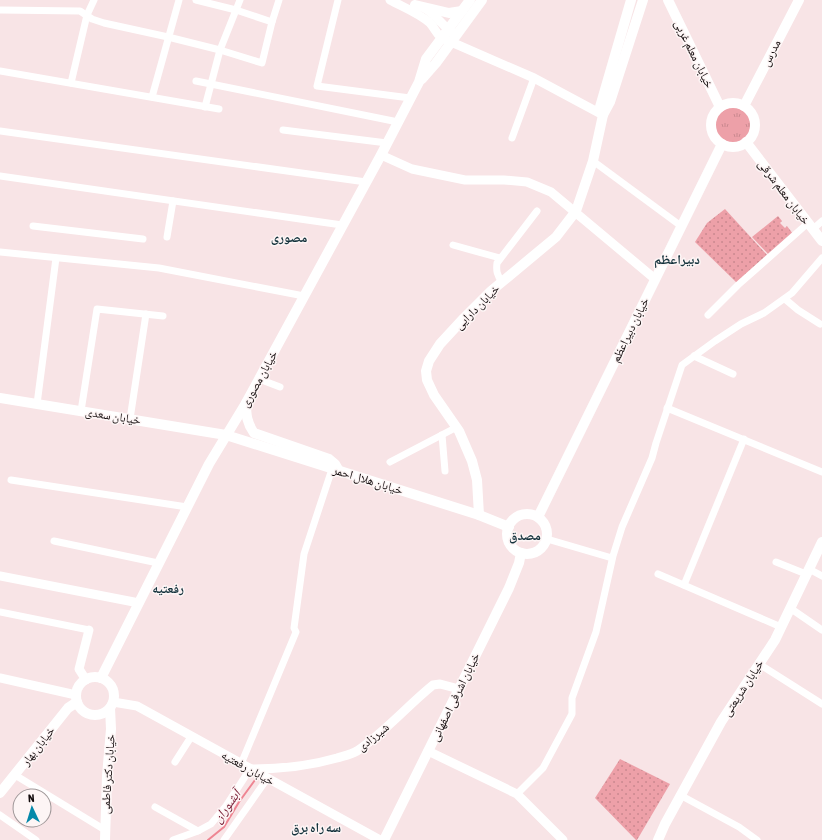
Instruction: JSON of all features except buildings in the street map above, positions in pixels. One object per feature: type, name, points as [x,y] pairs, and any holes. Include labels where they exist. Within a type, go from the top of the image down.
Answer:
[{"type":"main road","points":[[449,36],[462,11],[470,0]]},
{"type":"main road","points":[[449,36],[482,0]]},
{"type":"main road","name":"خیابان دارایی","points":[[603,115],[600,107],[631,0]]},
{"type":"main road","name":"خیابان دارایی","points":[[479,515],[477,480],[466,444],[457,427],[434,395],[427,380],[426,370],[429,361],[440,344],[491,291],[556,237],[576,212],[593,161],[603,115],[610,102],[643,0]]},
{"type":"main road","name":"خیابان معلم غربی","points":[[668,0],[720,107]]},
{"type":"main road","name":"مدرس","points":[[744,106],[799,0]]},
{"type":"main road","points":[[415,5],[449,13],[462,11]]},
{"type":"main road","name":"خیابان مصوری","points":[[101,678],[209,464],[246,403],[387,144],[410,98],[419,82],[436,63],[449,36]]},
{"type":"main road","points":[[731,103],[744,106],[753,116],[755,123],[751,137],[746,142],[734,147],[722,144],[714,136],[711,124],[712,118],[720,107],[731,103]]},
{"type":"main road","name":"خیابان معلم شرقی","points":[[746,142],[822,241]]},
{"type":"main road","name":"خیابان دبیراعظم","points":[[538,517],[722,144]]},
{"type":"main road","name":"خیابان سعدی","points":[[0,398],[226,435]]},
{"type":"main road","points":[[246,403],[246,417],[254,433],[329,459],[335,464],[336,470]]},
{"type":"main road","name":"خیابان هلال احمر","points":[[226,435],[479,515],[509,527]]},
{"type":"main road","points":[[521,515],[532,515],[538,517],[546,527],[547,539],[544,544],[537,552],[523,554],[515,550],[510,545],[508,539],[507,533],[509,527],[516,518],[521,515]]},
{"type":"main road","name":"خیابان شریعتی","points":[[657,838],[721,722],[775,640],[822,542]]},
{"type":"main road","name":"خیابان اشرفی اصفهانی","points":[[387,840],[509,588],[523,554]]},
{"type":"main road","name":"خیابان اشرفی اصفهانی","points":[[384,840],[504,606],[523,554]]},
{"type":"main road","points":[[90,678],[101,678],[109,683],[114,692],[112,705],[105,712],[99,715],[84,712],[77,699],[80,685],[90,678]]},
{"type":"main road","name":"خیابان بهار","points":[[0,793],[68,708],[77,699]]},
{"type":"main road","name":"خیابان دکتر فاطمی","points":[[105,835],[112,705]]},
{"type":"street","points":[[71,83],[87,15],[94,0]]},
{"type":"street","points":[[152,97],[179,0]]},
{"type":"street","points":[[196,0],[236,10],[272,22]]},
{"type":"street","points":[[205,106],[220,50],[240,0]]},
{"type":"street","points":[[0,10],[80,12],[92,19],[104,23],[220,50],[262,63],[279,0]]},
{"type":"street","points":[[338,0],[316,86],[410,98]]},
{"type":"street","points":[[391,0],[415,5],[433,13],[449,36]]},
{"type":"street","points":[[391,0],[424,19],[433,27],[436,34],[449,36],[534,78],[603,115]]},
{"type":"street","points":[[0,71],[219,109]]},
{"type":"street","points":[[512,138],[534,78]]},
{"type":"street","points":[[196,81],[398,122]]},
{"type":"street","points":[[283,130],[387,144]]},
{"type":"street","points":[[0,131],[366,182]]},
{"type":"street","points":[[381,155],[412,169],[465,180],[504,180],[527,182],[551,192],[655,279]]},
{"type":"street","points":[[593,161],[681,226]]},
{"type":"street","points":[[0,176],[342,225]]},
{"type":"street","points":[[168,237],[173,201]]},
{"type":"street","points":[[502,282],[498,277],[496,270],[497,263],[538,211]]},
{"type":"street","points":[[708,315],[738,285],[810,226],[822,221]]},
{"type":"street","points":[[33,226],[143,239]]},
{"type":"street","points":[[453,245],[500,258]]},
{"type":"street","points":[[0,252],[159,268],[304,296]]},
{"type":"street","points":[[37,404],[56,258]]},
{"type":"street","points":[[517,794],[543,768],[572,714],[572,698],[596,632],[612,558],[622,527],[652,458],[682,365],[741,324],[764,313],[785,299],[822,258]]},
{"type":"street","points":[[785,299],[798,310],[820,324]]},
{"type":"street","points":[[81,411],[97,309],[163,316]]},
{"type":"street","points":[[130,419],[146,314]]},
{"type":"street","points":[[694,356],[733,374]]},
{"type":"street","points":[[259,379],[280,387]]},
{"type":"street","points":[[667,408],[822,472]]},
{"type":"street","points":[[390,462],[457,427]]},
{"type":"street","points":[[442,435],[445,471]]},
{"type":"street","points":[[684,586],[744,439]]},
{"type":"street","points":[[240,764],[296,632],[294,628],[304,554],[336,470]]},
{"type":"street","points":[[11,480],[187,506]]},
{"type":"street","points":[[547,539],[612,558]]},
{"type":"street","points":[[54,541],[158,563]]},
{"type":"street","points":[[776,562],[822,576]]},
{"type":"street","points":[[658,574],[781,627]]},
{"type":"street","points":[[0,576],[139,603]]},
{"type":"street","points":[[790,608],[822,630]]},
{"type":"street","points":[[0,612],[90,630],[79,669],[86,680]]},
{"type":"street","points":[[759,664],[822,704]]},
{"type":"street","points":[[0,678],[77,699]]},
{"type":"street","name":"شیرزادی","points":[[250,769],[271,769],[306,765],[350,754],[383,730],[433,684],[440,684],[459,689]]},
{"type":"street","name":"خیابان رفعتیه","points":[[112,705],[137,706],[380,840]]},
{"type":"street","points":[[175,762],[191,737]]},
{"type":"street","points":[[430,752],[517,794],[563,840]]},
{"type":"street","points":[[173,840],[198,831],[211,824],[226,806],[250,769]]},
{"type":"street","points":[[15,775],[105,835]]},
{"type":"street","points":[[224,840],[267,778]]},
{"type":"street","points":[[680,795],[739,828],[757,840]]},
{"type":"street","points":[[155,807],[198,831]]},
{"type":"street","points":[[0,815],[36,840]]},
{"type":"green space","points":[[729,106],[737,106],[747,111],[751,118],[751,132],[747,139],[737,144],[729,144],[719,139],[717,136],[714,129],[714,121],[719,111],[722,109]]},
{"type":"green space","points":[[725,209],[768,256],[737,283],[695,242],[707,223]]},
{"type":"green space","points":[[778,216],[782,221],[780,223],[785,228],[787,226],[793,234],[769,255],[752,237]]},
{"type":"green space","points":[[620,759],[670,784],[637,840],[595,798]]},
{"type":"waterway","name":"آبشوران","points":[[208,840],[224,827],[239,802],[255,780]]},
{"type":"district","name":"مصوری","points":[[289,237]]},
{"type":"district","name":"دبیراعظم","points":[[677,259]]},
{"type":"district","name":"مصدق","points":[[525,535]]},
{"type":"district","name":"رفعتیه","points":[[168,588]]},
{"type":"district","name":"سه راه برق","points":[[316,827]]}]
